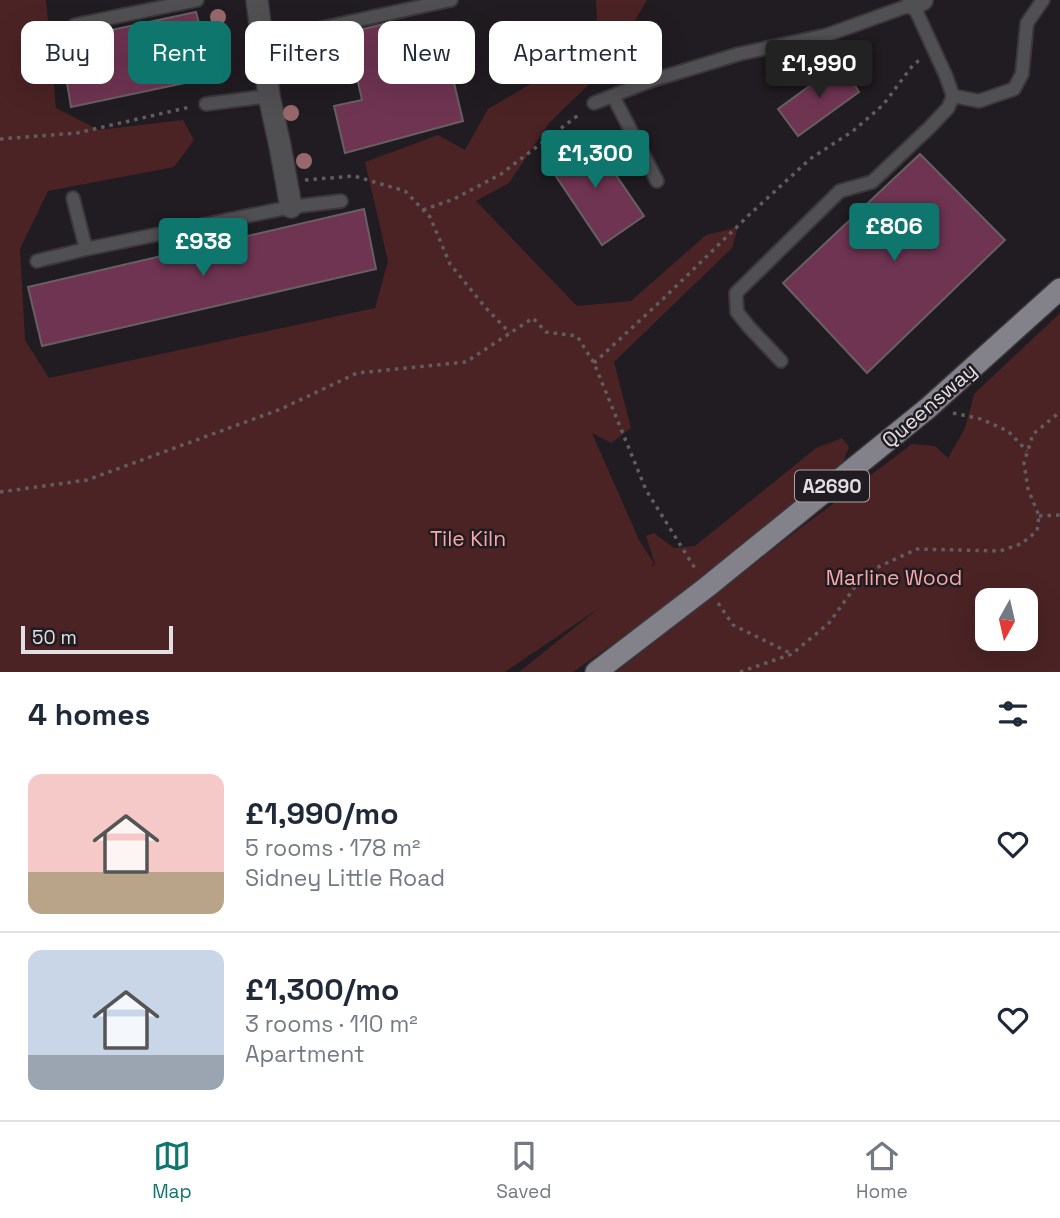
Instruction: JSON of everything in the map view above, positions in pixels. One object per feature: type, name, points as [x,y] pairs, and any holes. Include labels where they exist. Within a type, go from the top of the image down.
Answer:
[{"type":"main road","name":"Queensway","points":[[596,672],[707,587],[928,408],[1060,289]]},
{"type":"street","points":[[257,0],[260,21]]},
{"type":"street","points":[[267,84],[291,207]]},
{"type":"lane","points":[[95,21],[197,0]]},
{"type":"lane","points":[[354,21],[451,0]]},
{"type":"lane","points":[[953,96],[979,101],[1014,89],[1022,74],[1027,23],[1043,0]]},
{"type":"lane","points":[[594,103],[653,80],[739,54],[827,35],[917,2],[953,96],[948,108],[930,127],[872,181],[840,191],[736,293],[737,312],[781,361]]},
{"type":"lane","points":[[206,104],[269,96]]},
{"type":"lane","points":[[613,96],[657,181]]},
{"type":"lane","points":[[73,198],[86,249]]},
{"type":"lane","points":[[37,261],[291,207],[341,201]]},
{"type":"path","points":[[594,363],[810,159],[853,131],[883,105],[913,65],[934,48]]},
{"type":"path","points":[[423,210],[454,200],[500,174],[594,103]]},
{"type":"path","points":[[0,139],[77,133],[206,104]]},
{"type":"path","points":[[286,181],[354,176],[405,191],[430,217],[450,264],[510,333]]},
{"type":"path","points":[[0,492],[87,480],[281,409],[356,373],[466,362],[533,318],[546,332],[577,336],[594,363],[646,491],[733,625],[792,654]]},
{"type":"path","points":[[928,408],[981,419],[1008,431],[1027,451]]},
{"type":"path","points":[[740,672],[792,654],[828,623],[865,573],[916,549],[1000,551],[1021,544],[1037,531],[1039,516],[1028,489],[1024,463],[1032,434],[1060,412]]},
{"type":"path","points":[[1039,516],[1060,515]]},
{"type":"green space","name":"Tile Kiln","points":[[0,0],[46,0],[48,21],[21,21],[21,84],[54,84],[56,108],[99,130],[183,120],[194,140],[174,167],[48,191],[20,249],[25,340],[49,378],[375,308],[388,261],[365,162],[438,135],[465,150],[488,109],[530,84],[589,84],[549,123],[509,183],[476,201],[577,306],[631,301],[706,235],[738,227],[732,248],[614,362],[631,428],[611,443],[592,433],[639,540],[654,563],[651,567],[655,564],[646,536],[654,533],[674,548],[695,546],[816,448],[842,438],[849,447],[843,462],[662,609],[573,672],[519,672],[599,608],[505,672],[0,672]]},
{"type":"green space","points":[[596,0],[647,0],[635,21],[597,21]]},
{"type":"green space","name":"Marline Wood","points":[[1060,313],[1060,672],[616,672],[912,444],[935,446],[948,458],[965,428],[974,394]]},
{"type":"building","points":[[196,12],[198,21],[154,21]]},
{"type":"building","points":[[378,25],[378,84],[454,84],[463,121],[345,153],[334,106],[362,100],[358,84],[364,84],[364,29]]},
{"type":"building","points":[[128,26],[128,84],[180,84],[71,107],[67,84],[114,84],[114,29]]},
{"type":"building","points":[[841,63],[859,92],[798,136],[778,109]]},
{"type":"building","points":[[588,134],[644,216],[602,245],[547,163]]},
{"type":"building","points":[[920,154],[1005,240],[867,373],[783,283]]},
{"type":"building","points":[[364,209],[376,269],[42,346],[28,287]]}]
